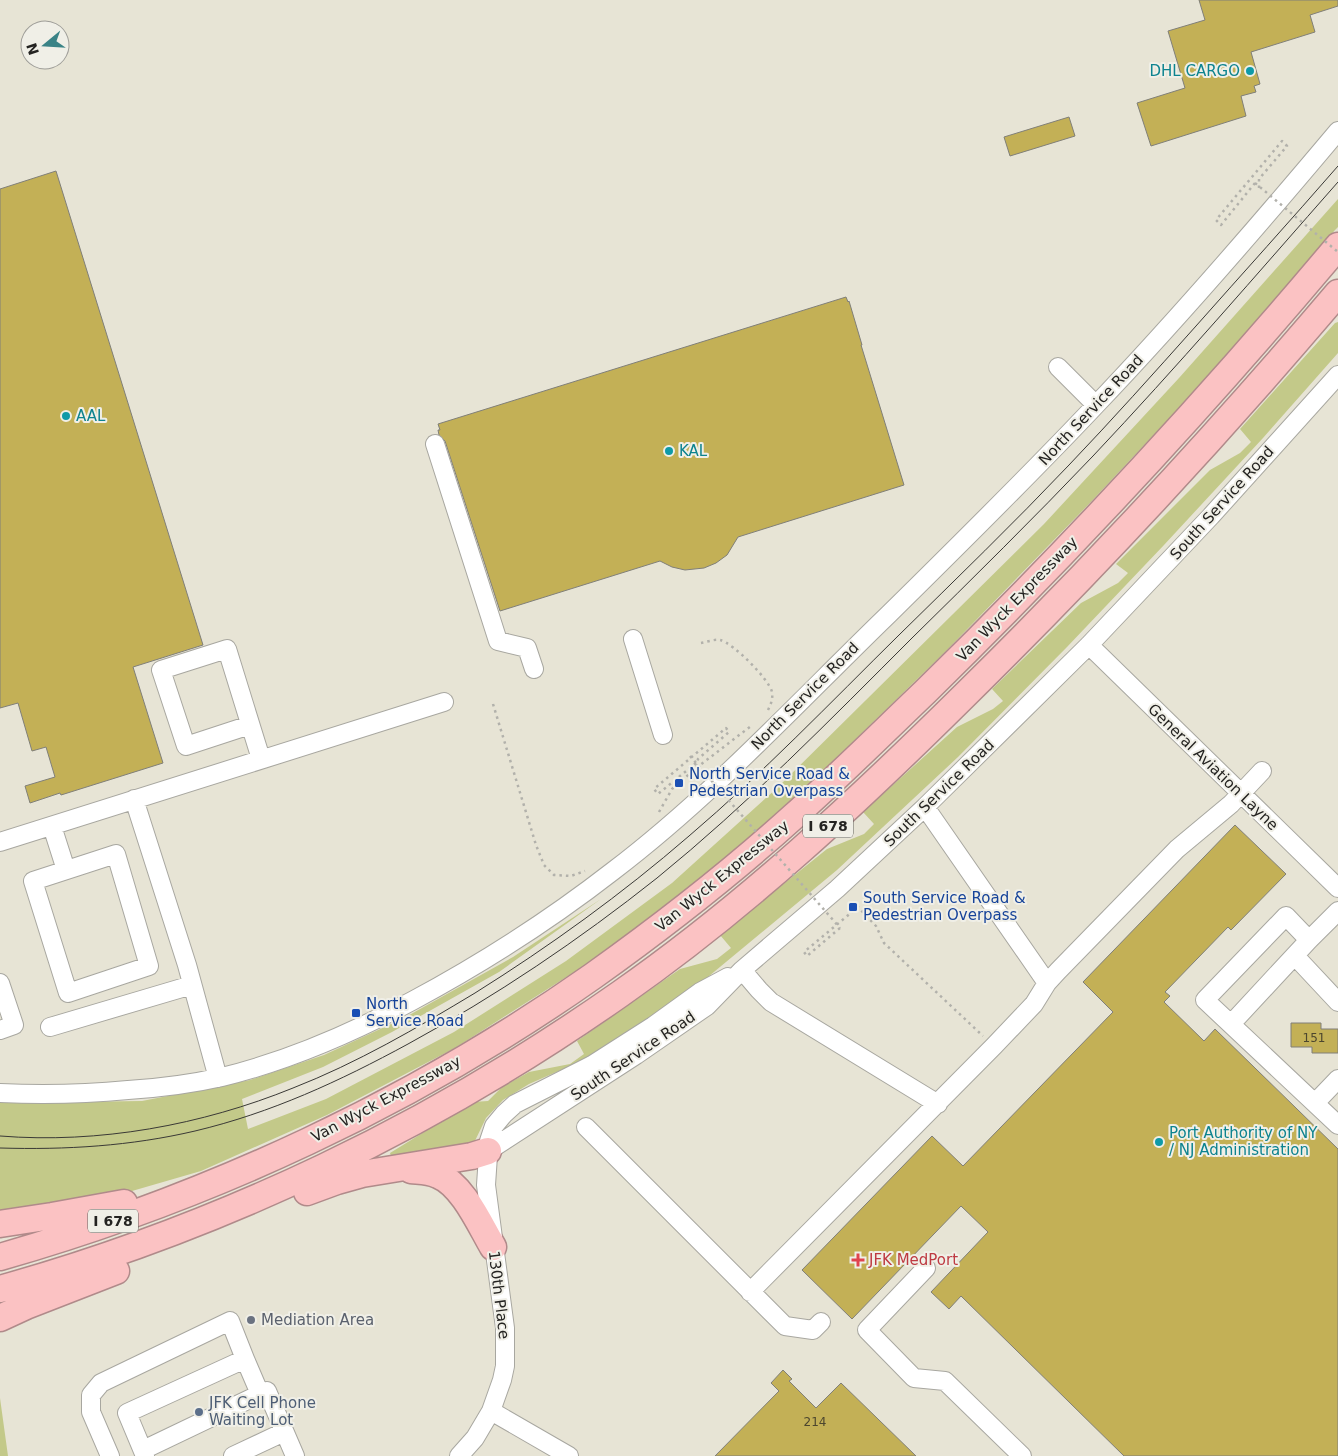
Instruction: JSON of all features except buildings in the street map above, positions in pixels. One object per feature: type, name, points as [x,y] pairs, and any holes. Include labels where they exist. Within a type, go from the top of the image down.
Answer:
[{"type":"highway","name":"Van Wyck Expressway","points":[[0,1257],[102,1225],[224,1178],[366,1112],[496,1040],[605,968],[661,926],[736,866],[796,814],[984,634],[1129,482],[1338,246]]},
{"type":"highway","name":"Van Wyck Expressway","points":[[0,1289],[84,1264],[184,1228],[279,1188],[398,1131],[474,1088],[556,1038],[621,994],[719,920],[786,864],[864,794],[1092,566],[1188,464],[1338,293]]},
{"type":"highway","points":[[207,1219],[311,1191],[336,1181],[472,1156],[488,1151]]},
{"type":"highway","points":[[400,1168],[437,1174],[450,1182],[461,1193],[493,1248]]},
{"type":"highway","points":[[0,1224],[98,1208],[224,1178]]},
{"type":"highway","points":[[0,1318],[71,1288],[148,1259],[184,1228]]},
{"type":"street","name":"North Service Road","points":[[0,1093],[97,1093],[154,1088],[218,1078],[311,1048],[360,1027],[445,983],[502,949],[615,870],[670,824],[751,750],[982,522],[1096,405],[1242,244],[1338,131]]},
{"type":"street","points":[[1058,366],[1096,405]]},
{"type":"street","name":"South Service Road","points":[[488,1151],[636,1055],[707,1006],[742,970],[837,889],[925,807],[1089,645],[1211,516],[1338,375]]},
{"type":"street","points":[[435,444],[498,641],[527,648],[534,669]]},
{"type":"street","points":[[633,639],[663,735]]},
{"type":"street","name":"General Aviation Layne","points":[[1089,645],[1338,888]]},
{"type":"street","points":[[250,725],[186,746],[161,670],[227,649],[261,760]]},
{"type":"street","points":[[0,842],[444,702]]},
{"type":"street","points":[[750,1292],[994,1046],[1034,1004],[1047,983],[1058,971],[1177,849],[1214,819],[1262,771]]},
{"type":"street","points":[[134,799],[192,985],[218,1078]]},
{"type":"street","points":[[925,807],[1047,983]]},
{"type":"street","points":[[52,826],[66,870]]},
{"type":"street","points":[[116,854],[149,966],[68,993],[33,880],[66,870],[116,854]]},
{"type":"street","points":[[1231,1024],[1308,940],[1338,912]]},
{"type":"street","points":[[1308,940],[1286,916],[1205,1000],[1338,1125]]},
{"type":"street","points":[[1295,956],[1338,1002]]},
{"type":"street","points":[[742,970],[771,1002],[938,1104]]},
{"type":"street","name":"130th Place","points":[[459,1456],[475,1438],[491,1411],[505,1366],[504,1315],[493,1248],[486,1185],[489,1142],[494,1126],[515,1104],[592,1065],[653,1026],[700,992],[742,970]]},
{"type":"street","points":[[0,983],[14,1025],[0,1030]]},
{"type":"street","points":[[50,1027],[192,985]]},
{"type":"street","points":[[1314,1103],[1338,1079]]},
{"type":"street","points":[[586,1127],[786,1326],[812,1330],[821,1322]]},
{"type":"street","points":[[926,1268],[867,1330],[914,1378],[945,1381],[1022,1456]]},
{"type":"street","points":[[110,1456],[91,1412],[91,1395],[101,1383],[230,1321],[260,1394]]},
{"type":"street","points":[[245,1359],[127,1413],[144,1454],[267,1391],[295,1456]]},
{"type":"street","points":[[491,1411],[569,1456]]},
{"type":"street","points":[[232,1456],[284,1432]]},
{"type":"path","points":[[1259,188],[1259,179],[1287,146],[1282,142],[1216,220],[1221,225],[1256,183],[1338,252]]},
{"type":"path","points":[[701,643],[718,640],[731,646],[768,682],[772,691],[772,700],[765,714]]},
{"type":"path","points":[[493,704],[536,845],[544,864],[554,875],[571,876],[588,870]]},
{"type":"path","points":[[658,814],[672,789],[755,723]]},
{"type":"path","points":[[695,769],[698,759],[729,732],[726,728],[654,789],[658,794],[696,763]]},
{"type":"path","points":[[690,756],[696,763],[840,928],[807,956],[804,952],[858,906],[876,926],[884,943],[994,1046]]},
{"type":"shaded area","points":[[0,0],[1338,0],[1338,1456],[0,1456]]},
{"type":"green space","points":[[1338,199],[1338,227],[1224,360],[1088,505],[944,653],[823,771],[730,855],[601,955],[455,1048],[327,1115],[201,1171],[101,1200],[0,1216],[0,1103],[142,1101],[250,1080],[324,1055],[404,1018],[513,957],[601,899],[499,972],[392,1032],[323,1067],[242,1099],[248,1129],[326,1099],[454,1032],[566,961],[672,883],[777,788],[1044,524],[1179,378]]},
{"type":"green space","points":[[1338,322],[1338,353],[1263,438],[1067,647],[958,757],[837,870],[691,991],[618,1042],[586,1059],[529,1084],[503,1100],[486,1118],[472,1147],[392,1159],[390,1153],[473,1102],[488,1101],[502,1087],[529,1072],[570,1064],[584,1054],[577,1041],[680,969],[717,959],[731,948],[720,935],[827,849],[864,834],[874,824],[863,812],[957,727],[993,709],[1003,701],[992,689],[1081,603],[1118,583],[1128,573],[1116,564],[1210,470],[1240,453],[1251,442],[1240,429],[1335,323]]},
{"type":"green space","points":[[0,1398],[8,1456],[0,1456]]},
{"type":"tram line","points":[[0,1136],[37,1138],[75,1137],[150,1129],[186,1122],[258,1101],[340,1068],[409,1032],[475,993],[585,919],[664,857],[743,788],[1006,530],[1117,414],[1338,166]]},
{"type":"tram line","points":[[0,1148],[98,1146],[147,1140],[223,1124],[278,1105],[357,1071],[441,1026],[505,987],[598,923],[657,878],[756,792],[1003,548],[1155,389],[1338,182]]},
{"type":"place","name":"DHL CARGO","points":[[1250,71]]},
{"type":"place","name":"AAL","points":[[66,416]]},
{"type":"place","name":"KAL","points":[[669,451]]},
{"type":"place","name":"North Service Road & Pedestrian Overpass","points":[[679,783]]},
{"type":"place","name":"South Service Road & Pedestrian Overpass","points":[[853,907]]},
{"type":"place","name":"North Service Road","points":[[356,1013]]},
{"type":"place","name":"Port Authority of NY / NJ Administration","points":[[1159,1142]]},
{"type":"place","name":"JFK MedPort","points":[[858,1260]]},
{"type":"place","name":"Mediation Area","points":[[251,1320]]},
{"type":"place","name":"JFK Cell Phone Waiting Lot","points":[[199,1412]]}]
